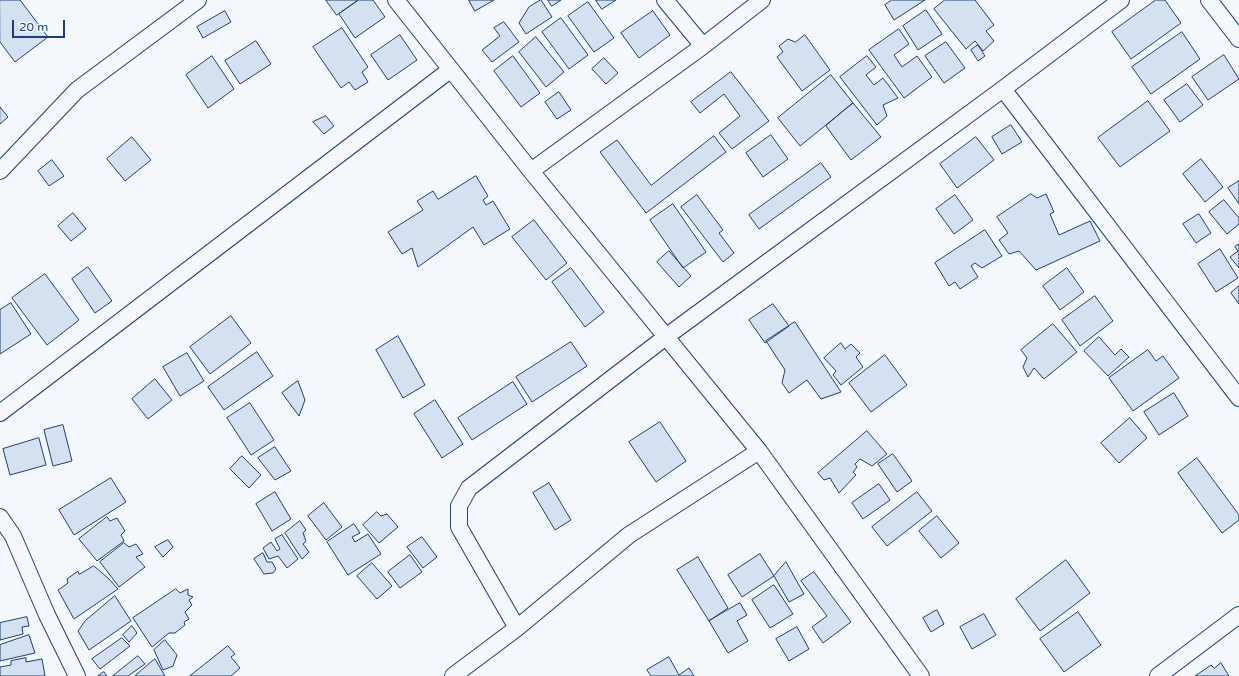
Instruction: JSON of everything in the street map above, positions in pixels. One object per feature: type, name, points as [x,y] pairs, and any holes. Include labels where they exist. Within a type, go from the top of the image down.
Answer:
[{"type":"street","points":[[0,171],[77,90],[198,0]]},
{"type":"street","points":[[396,0],[531,171],[760,451],[921,676]]},
{"type":"street","points":[[665,0],[703,46]]},
{"type":"street","points":[[531,171],[703,46],[762,0]]},
{"type":"street","points":[[518,628],[459,527],[459,506],[469,488],[667,336],[1003,89],[1120,0]]},
{"type":"street","points":[[1209,0],[1239,39]]},
{"type":"street","points":[[0,413],[450,70]]},
{"type":"street","points":[[1003,89],[1239,398]]},
{"type":"street","points":[[453,676],[518,628],[629,535],[760,451]]},
{"type":"street","points":[[0,517],[13,536],[47,616],[77,676]]},
{"type":"street","points":[[1158,676],[1239,615]]},
{"type":"building","points":[[0,0],[20,0],[48,37],[15,62],[0,42]]},
{"type":"building","points":[[326,0],[358,0],[337,15]]},
{"type":"building","points":[[359,0],[373,0],[385,17],[355,38],[339,14]]},
{"type":"building","points":[[469,0],[494,0],[475,11]]},
{"type":"building","points":[[541,0],[552,17],[526,34],[519,23],[529,7]]},
{"type":"building","points":[[548,0],[561,0],[552,6]]},
{"type":"building","points":[[596,0],[616,0],[602,9]]},
{"type":"building","points":[[892,0],[925,0],[894,20],[885,5]]},
{"type":"building","points":[[945,0],[975,0],[994,25],[986,31],[994,41],[983,51],[975,41],[966,49],[934,9]]},
{"type":"building","points":[[1156,0],[1165,0],[1181,23],[1131,59],[1112,32]]},
{"type":"building","points":[[588,2],[614,38],[594,52],[568,16]]},
{"type":"building","points":[[926,10],[942,34],[918,50],[903,26]]},
{"type":"building","points":[[225,11],[231,22],[203,38],[197,27]]},
{"type":"building","points":[[653,11],[670,35],[639,58],[621,33]]},
{"type":"building","points":[[561,18],[588,55],[569,69],[542,32]]},
{"type":"building","points":[[504,22],[519,42],[492,62],[482,50],[500,36],[494,28]]},
{"type":"building","points":[[342,28],[368,67],[362,72],[368,82],[355,90],[349,82],[341,88],[313,47]]},
{"type":"building","points":[[899,29],[909,44],[894,55],[902,67],[917,56],[932,77],[904,98],[869,50]]},
{"type":"building","points":[[1182,32],[1200,59],[1151,94],[1132,67]]},
{"type":"building","points":[[400,35],[417,60],[388,80],[371,55]]},
{"type":"building","points":[[805,35],[830,70],[802,91],[777,57],[783,52],[779,46],[788,39],[795,42]]},
{"type":"building","points":[[536,37],[564,72],[546,87],[519,52]]},
{"type":"building","points":[[256,41],[271,64],[240,84],[225,61]]},
{"type":"building","points":[[946,42],[965,68],[944,83],[925,56]]},
{"type":"building","points":[[978,45],[985,56],[978,61],[971,50]]},
{"type":"building","points":[[1224,55],[1239,79],[1208,100],[1192,77]]},
{"type":"building","points":[[212,56],[234,89],[208,108],[186,75]]},
{"type":"building","points":[[513,56],[540,93],[521,107],[494,71]]},
{"type":"building","points":[[867,56],[876,67],[866,75],[874,85],[883,78],[898,98],[883,105],[887,116],[877,125],[840,77]]},
{"type":"building","points":[[604,58],[618,73],[606,84],[592,69]]},
{"type":"building","points":[[731,72],[769,121],[732,149],[719,133],[740,116],[724,94],[700,113],[691,102]]},
{"type":"building","points":[[831,75],[853,103],[800,146],[778,118]]},
{"type":"building","points":[[1187,84],[1203,105],[1180,122],[1164,100]]},
{"type":"building","points":[[559,92],[571,110],[557,119],[545,102]]},
{"type":"building","points":[[1148,101],[1170,131],[1120,167],[1098,138]]},
{"type":"building","points":[[853,103],[881,137],[851,160],[826,126]]},
{"type":"building","points":[[0,107],[8,117],[0,124]]},
{"type":"building","points":[[326,116],[334,126],[324,134],[313,122]]},
{"type":"building","points":[[1011,125],[1022,142],[1002,154],[992,137]]},
{"type":"building","points":[[771,135],[788,159],[763,177],[746,153]]},
{"type":"building","points":[[714,136],[726,152],[646,213],[600,152],[617,140],[651,185]]},
{"type":"building","points":[[132,137],[151,160],[125,181],[107,159]]},
{"type":"building","points":[[976,137],[994,160],[957,188],[940,164]]},
{"type":"building","points":[[1201,159],[1223,187],[1205,202],[1183,174]]},
{"type":"building","points":[[52,160],[64,176],[49,186],[38,171]]},
{"type":"building","points":[[821,163],[831,177],[759,229],[749,215]]},
{"type":"building","points":[[476,176],[488,196],[483,200],[486,205],[493,201],[510,229],[484,245],[473,227],[418,267],[412,248],[402,254],[388,232],[423,210],[417,201],[433,191],[438,199]]},
{"type":"building","points":[[1239,181],[1239,204],[1228,188]]},
{"type":"building","points":[[1031,194],[1037,198],[1046,194],[1054,212],[1050,214],[1059,235],[1090,221],[1100,241],[1036,270],[1019,251],[1009,254],[999,240],[1008,233],[997,217]]},
{"type":"building","points":[[697,195],[723,230],[719,233],[734,253],[723,262],[681,207]]},
{"type":"building","points":[[955,195],[973,220],[954,234],[936,209]]},
{"type":"building","points":[[1224,200],[1239,218],[1239,224],[1227,234],[1209,212]]},
{"type":"building","points":[[673,204],[706,252],[683,268],[650,220]]},
{"type":"building","points":[[73,213],[86,229],[71,241],[58,226]]},
{"type":"building","points":[[1199,214],[1211,233],[1196,243],[1183,224]]},
{"type":"building","points":[[534,220],[567,263],[546,280],[512,237]]},
{"type":"building","points":[[985,230],[1002,256],[982,268],[975,263],[971,266],[978,277],[960,289],[955,282],[949,286],[935,263]]},
{"type":"building","points":[[1239,244],[1239,268],[1230,257],[1238,251],[1235,247]]},
{"type":"building","points":[[1220,249],[1238,278],[1216,292],[1198,264]]},
{"type":"building","points":[[669,251],[691,276],[679,287],[657,262]]},
{"type":"building","points":[[88,267],[112,301],[95,313],[72,279]]},
{"type":"building","points":[[571,268],[604,312],[585,327],[552,282]]},
{"type":"building","points":[[1067,268],[1084,292],[1060,310],[1043,286]]},
{"type":"building","points":[[45,274],[79,320],[47,345],[12,298]]},
{"type":"building","points":[[1239,286],[1239,304],[1231,293]]},
{"type":"building","points":[[1095,296],[1113,321],[1080,346],[1062,320]]},
{"type":"building","points":[[11,303],[31,334],[0,354],[0,310]]},
{"type":"building","points":[[773,304],[789,326],[765,343],[749,320]]},
{"type":"building","points":[[231,316],[251,343],[210,374],[190,347]]},
{"type":"building","points":[[795,322],[841,392],[821,399],[807,380],[789,393],[782,383],[785,370],[766,341]]},
{"type":"building","points":[[1053,324],[1077,352],[1044,379],[1034,368],[1028,377],[1023,367],[1027,358],[1021,350]]},
{"type":"building","points":[[398,336],[425,385],[403,398],[376,350]]},
{"type":"building","points":[[1099,337],[1115,355],[1121,349],[1129,357],[1108,376],[1084,351]]},
{"type":"building","points":[[571,342],[587,366],[532,402],[516,377]]},
{"type":"building","points":[[841,343],[845,349],[851,344],[860,353],[856,357],[863,367],[841,385],[833,375],[836,371],[824,358]]},
{"type":"building","points":[[1148,350],[1156,361],[1163,356],[1179,378],[1133,411],[1109,378]]},
{"type":"building","points":[[257,352],[273,376],[224,410],[208,387]]},
{"type":"building","points":[[187,353],[204,381],[180,396],[163,367]]},
{"type":"building","points":[[885,355],[907,385],[871,412],[849,383]]},
{"type":"building","points":[[155,379],[172,400],[148,419],[132,399]]},
{"type":"building","points":[[298,381],[305,400],[299,416],[282,393]]},
{"type":"building","points":[[513,382],[527,404],[472,440],[458,418]]},
{"type":"building","points":[[1174,393],[1188,416],[1159,435],[1144,412]]},
{"type":"building","points":[[435,400],[463,444],[442,458],[414,414]]},
{"type":"building","points":[[250,403],[274,440],[251,455],[227,418]]},
{"type":"building","points":[[1130,418],[1147,438],[1119,463],[1101,443]]},
{"type":"building","points":[[660,422],[686,461],[656,482],[629,442]]},
{"type":"building","points":[[63,425],[72,461],[53,466],[44,430]]},
{"type":"building","points":[[867,431],[887,454],[872,466],[860,459],[855,464],[857,467],[853,472],[856,475],[839,493],[830,478],[824,480],[818,473]]},
{"type":"building","points":[[39,438],[46,465],[10,475],[3,449]]},
{"type":"building","points":[[275,447],[291,471],[275,480],[258,458]]},
{"type":"building","points":[[893,454],[912,481],[897,492],[878,464]]},
{"type":"building","points":[[242,456],[261,475],[249,488],[230,469]]},
{"type":"building","points":[[1197,458],[1239,515],[1239,520],[1222,533],[1178,473]]},
{"type":"building","points":[[111,478],[126,502],[74,535],[59,510]]},
{"type":"building","points":[[549,483],[571,520],[555,530],[533,493]]},
{"type":"building","points":[[879,484],[890,500],[863,519],[852,503]]},
{"type":"building","points":[[275,492],[291,519],[272,531],[256,504]]},
{"type":"building","points":[[917,492],[932,511],[887,546],[872,527]]},
{"type":"building","points":[[324,503],[342,527],[326,540],[308,516]]},
{"type":"building","points":[[377,512],[381,516],[387,514],[398,527],[379,543],[363,525]]},
{"type":"building","points":[[937,516],[959,543],[941,558],[919,531]]},
{"type":"building","points":[[107,517],[110,521],[117,518],[125,531],[121,535],[124,541],[97,561],[79,539]]},
{"type":"building","points":[[300,521],[306,530],[303,533],[306,541],[303,544],[309,552],[302,559],[285,533]]},
{"type":"building","points":[[354,524],[360,533],[352,537],[355,542],[368,534],[381,554],[348,575],[327,542]]},
{"type":"building","points":[[282,535],[298,559],[287,568],[278,556],[269,559],[263,548],[271,542],[277,551],[280,549],[275,539]]},
{"type":"building","points":[[422,537],[437,557],[423,568],[407,547]]},
{"type":"building","points":[[168,540],[173,547],[163,557],[155,547]]},
{"type":"building","points":[[124,543],[129,547],[136,544],[143,554],[136,557],[145,567],[119,587],[100,562]]},
{"type":"building","points":[[263,553],[267,562],[272,562],[276,569],[273,573],[264,574],[254,559]]},
{"type":"building","points":[[760,554],[774,576],[742,597],[728,575]]},
{"type":"building","points":[[410,555],[422,572],[400,588],[388,572]]},
{"type":"building","points":[[698,557],[728,608],[709,621],[677,570]]},
{"type":"building","points":[[1066,560],[1090,593],[1040,631],[1016,599]]},
{"type":"building","points":[[786,562],[804,594],[789,602],[774,576]]},
{"type":"building","points":[[372,563],[392,586],[377,599],[357,576]]},
{"type":"building","points":[[94,566],[118,589],[74,619],[58,590],[68,583],[67,579],[78,571],[79,574]]},
{"type":"building","points":[[814,572],[851,622],[823,643],[812,627],[827,616],[801,581]]},
{"type":"building","points":[[774,585],[793,614],[770,628],[752,600]]},
{"type":"building","points":[[176,589],[180,593],[188,589],[188,595],[193,597],[189,600],[192,605],[185,612],[189,619],[184,622],[185,625],[175,633],[169,633],[152,647],[133,618]]},
{"type":"building","points":[[115,596],[131,621],[89,650],[78,631],[85,621]]},
{"type":"building","points":[[740,603],[747,615],[737,621],[748,641],[728,653],[709,621]]},
{"type":"building","points":[[937,610],[944,624],[931,632],[923,618]]},
{"type":"building","points":[[1078,612],[1101,645],[1064,672],[1040,639]]},
{"type":"building","points":[[984,614],[996,635],[972,649],[960,627]]},
{"type":"building","points":[[27,617],[29,626],[22,627],[23,634],[0,640],[0,623]]},
{"type":"building","points":[[132,626],[137,633],[129,642],[123,635]]},
{"type":"building","points":[[797,627],[809,649],[789,661],[776,639]]},
{"type":"building","points":[[29,635],[35,653],[0,661],[0,645]]},
{"type":"building","points":[[122,638],[130,646],[100,669],[92,659]]},
{"type":"building","points":[[165,640],[177,655],[173,666],[163,670],[154,650]]},
{"type":"building","points":[[228,646],[235,654],[231,657],[240,668],[231,676],[190,676]]},
{"type":"building","points":[[138,656],[145,664],[128,676],[113,676]]},
{"type":"building","points":[[669,657],[679,675],[689,668],[694,676],[651,676],[647,670]]},
{"type":"building","points":[[26,658],[26,662],[42,659],[45,676],[0,676],[0,667],[11,665],[11,661]]},
{"type":"building","points":[[155,659],[165,676],[135,676]]},
{"type":"building","points":[[1221,663],[1229,676],[1195,676],[1211,665],[1214,668]]},
{"type":"building","points":[[104,672],[107,676],[98,676]]}]
